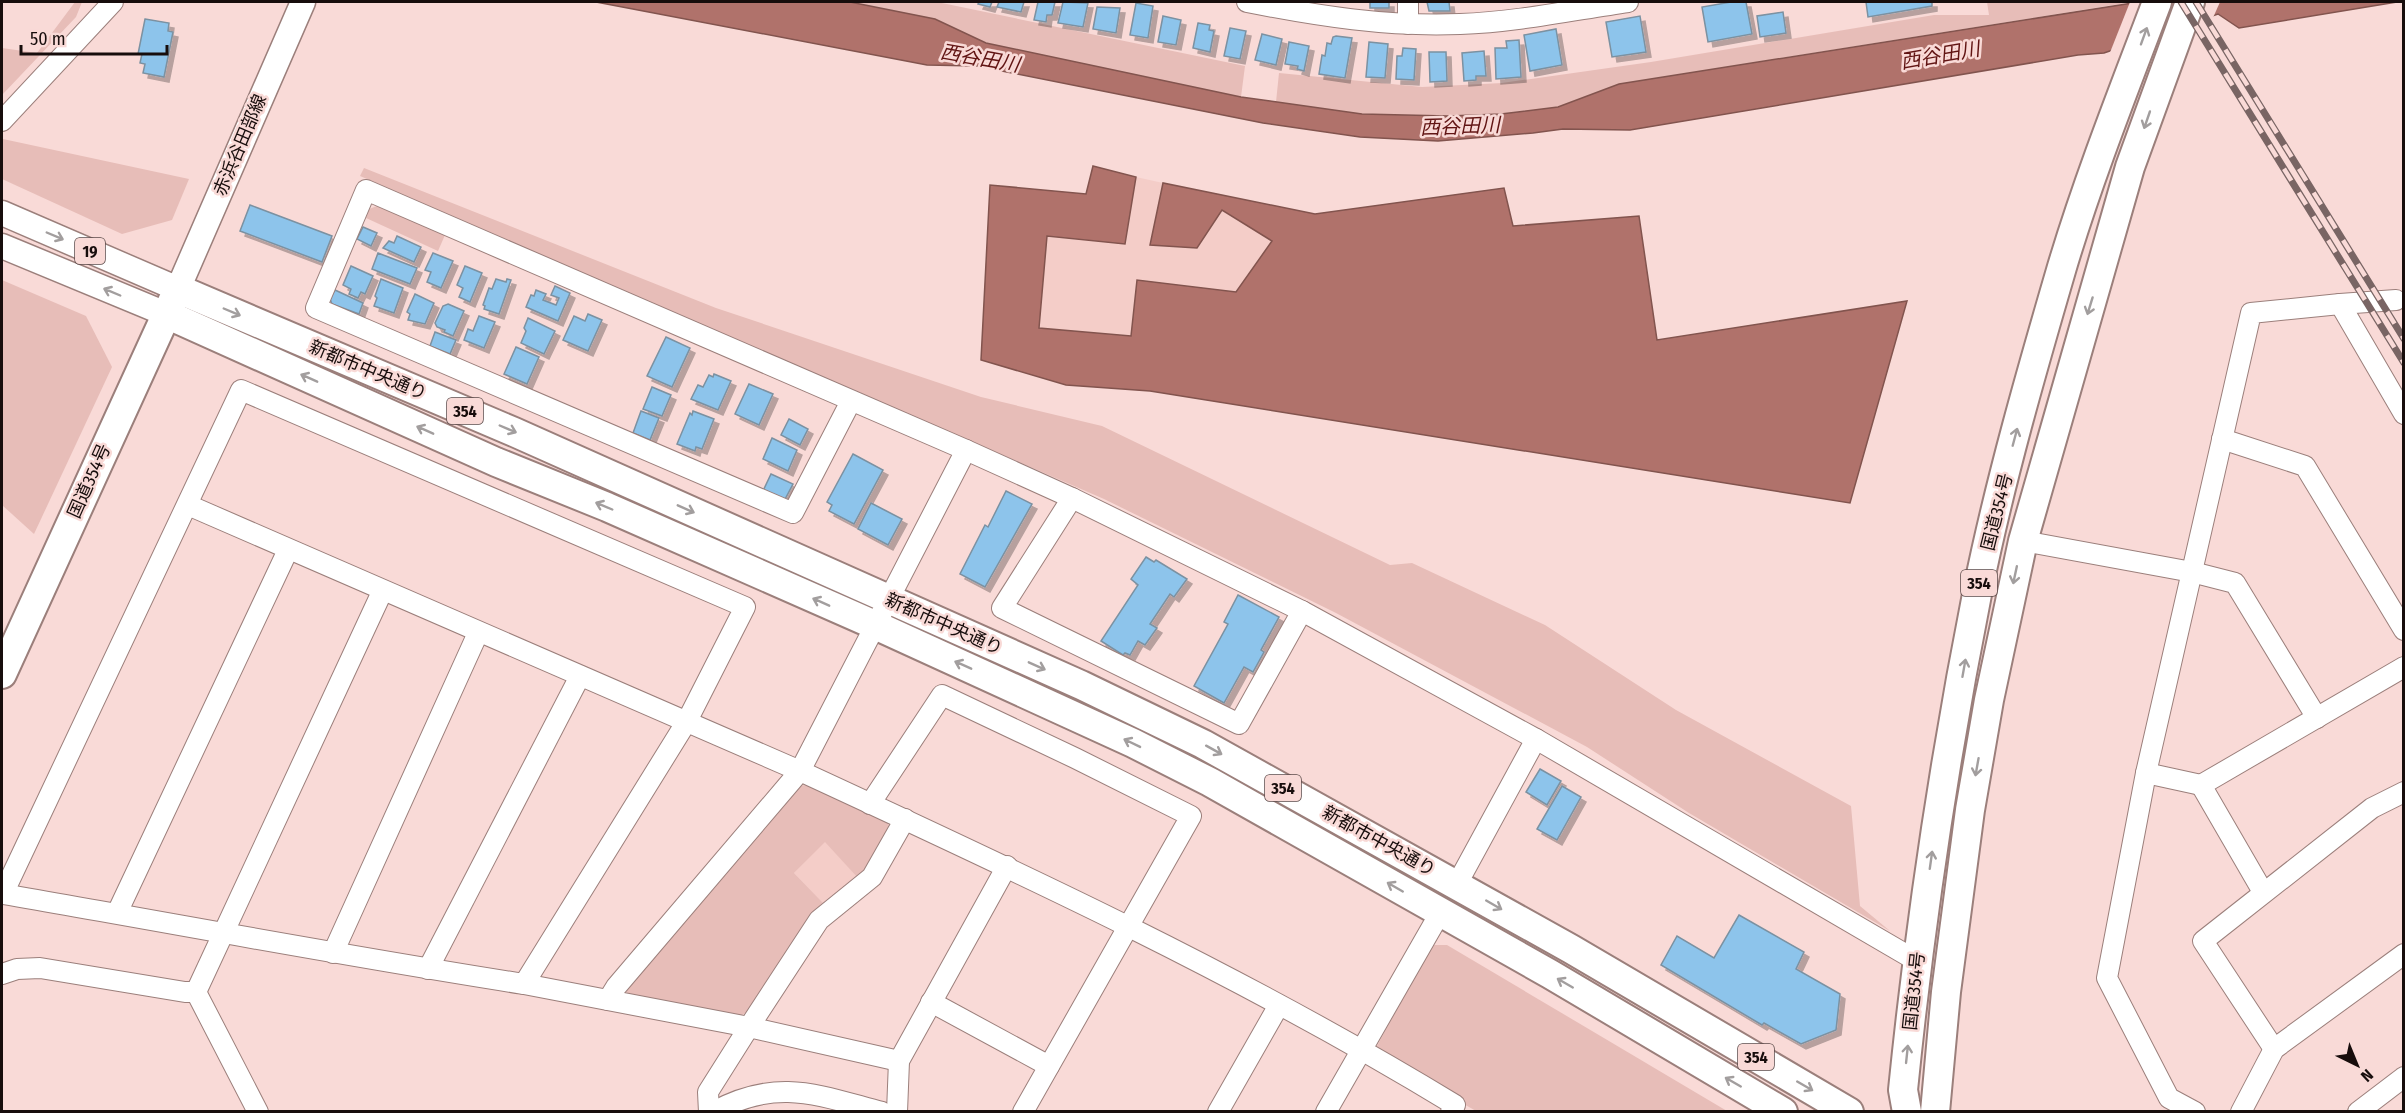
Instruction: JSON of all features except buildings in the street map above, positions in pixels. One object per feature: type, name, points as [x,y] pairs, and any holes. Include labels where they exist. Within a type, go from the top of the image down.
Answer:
[{"type":"highway","name":"国道354号","points":[[1907,1112],[1903,1090],[1917,961],[1934,838],[1979,587],[2000,495],[2063,266],[2097,161],[2157,2]]},
{"type":"highway","name":"国道354号","points":[[1935,1112],[1946,992],[1970,810],[1989,700],[2023,541],[2130,167],[2190,2]]},
{"type":"highway","name":"国道354号","points":[[2,674],[178,289]]},
{"type":"highway","name":"新都市中央通り","points":[[178,289],[514,432],[1081,685],[1203,744],[1457,884],[1848,1112]]},
{"type":"highway","name":"新都市中央通り","points":[[166,314],[496,462],[607,507],[875,625],[1114,734],[1200,777],[1783,1112]]},
{"type":"main road","name":"赤浜谷田部線","points":[[178,289],[303,2]]},
{"type":"main road","name":"新都市中央通り","points":[[2,213],[178,289]]},
{"type":"main road","name":"新都市中央通り","points":[[2,246],[166,314]]},
{"type":"street","points":[[2,121],[113,2]]},
{"type":"street","points":[[1247,2],[1360,21],[1408,24],[1462,24],[1514,20],[1628,2]]},
{"type":"street","points":[[1408,2],[1408,24]]},
{"type":"street","points":[[851,401],[793,513],[316,308],[366,190],[966,450],[1072,498],[1302,611],[1536,739],[1917,961]]},
{"type":"street","points":[[2340,304],[2403,414]]},
{"type":"street","points":[[2195,1112],[2169,1098],[2107,978],[2146,773],[2251,313],[2340,304],[2401,304]]},
{"type":"street","points":[[524,984],[687,721],[745,607],[241,390],[188,506],[2,894],[333,953],[524,984],[748,1027],[899,1061]]},
{"type":"street","points":[[2222,440],[2306,466],[2403,630]]},
{"type":"street","points":[[608,1000],[616,987],[800,771],[966,450]]},
{"type":"street","points":[[1072,498],[1002,608],[1239,724],[1302,611]]},
{"type":"street","points":[[188,506],[382,592],[687,721],[1006,866],[1127,926],[1363,1049],[1455,1105],[1451,1112]]},
{"type":"street","points":[[2023,541],[2192,572],[2235,583],[2317,718]]},
{"type":"street","points":[[117,913],[288,550]]},
{"type":"street","points":[[196,992],[382,592]]},
{"type":"street","points":[[333,953],[478,633]]},
{"type":"street","points":[[2146,773],[2201,785],[2403,667]]},
{"type":"street","points":[[428,969],[580,676]]},
{"type":"street","points":[[870,804],[942,695],[1191,816],[1023,1112]]},
{"type":"street","points":[[1457,884],[1536,739]]},
{"type":"street","points":[[2201,785],[2264,892]]},
{"type":"street","points":[[2274,1049],[2203,941],[2372,808],[2403,792]]},
{"type":"street","points":[[882,1112],[803,1092],[788,1091],[742,1098],[711,1112],[708,1092],[819,920],[872,877],[905,819]]},
{"type":"street","points":[[897,1112],[899,1061],[1006,866]]},
{"type":"street","points":[[1326,1112],[1440,913]]},
{"type":"street","points":[[2241,1112],[2274,1049],[2403,954]]},
{"type":"street","points":[[2,974],[17,969],[40,968],[184,993],[196,992]]},
{"type":"street","points":[[196,992],[258,1112]]},
{"type":"street","points":[[931,1002],[1049,1066]]},
{"type":"street","points":[[1218,1112],[1279,1005]]},
{"type":"street","points":[[2358,1112],[2403,1077]]},
{"type":"shaded area","points":[[75,2],[82,2],[76,17],[2,95],[2,48],[37,53]]},
{"type":"shaded area","points":[[850,2],[937,2],[1245,66],[1241,97],[986,43],[935,19]]},
{"type":"shaded area","points":[[1987,2],[2127,2],[1619,84],[1558,107],[1501,114],[1448,116],[1362,114],[1276,102],[1279,73],[1422,87],[1502,83],[1651,62],[1934,15],[1989,15]]},
{"type":"shaded area","points":[[3,139],[189,179],[172,220],[122,234],[2,179]]},
{"type":"shaded area","points":[[364,168],[716,308],[981,397],[1102,426],[1390,565],[1412,563],[1545,625],[1676,710],[1851,806],[1860,906],[1890,931],[1689,813],[1587,747],[1336,613],[1104,499],[360,176]]},
{"type":"shaded area","points":[[1136,177],[1163,183],[1151,245],[1222,210],[1272,241],[1236,292],[1137,281],[1132,336],[1039,328],[1047,236],[1125,244]]},
{"type":"shaded area","points":[[377,206],[445,235],[438,251],[366,218],[369,209]]},
{"type":"shaded area","points":[[2,280],[86,316],[112,367],[34,534],[2,505]]},
{"type":"shaded area","points":[[807,785],[888,821],[889,829],[863,872],[857,877],[825,842],[794,873],[824,904],[748,1012],[739,1016],[629,996],[625,988],[798,786]]},
{"type":"shaded area","points":[[825,841],[857,877],[824,904],[794,873]]},
{"type":"shaded area","points":[[1431,945],[1447,945],[1727,1111],[1476,1111],[1378,1055],[1377,1046]]},
{"type":"water","name":"西谷田川","points":[[596,2],[850,2],[935,19],[986,43],[1241,97],[1362,114],[1448,116],[1501,114],[1558,107],[1619,84],[2139,2],[2397,2],[2239,28],[2218,14],[2104,53],[2078,55],[1630,130],[1563,129],[1438,141],[1360,137],[1263,123],[977,66],[927,65]]},
{"type":"water","points":[[1093,166],[1136,177],[1125,244],[1047,236],[1039,328],[1131,336],[1137,280],[1236,292],[1272,241],[1222,210],[1197,248],[1150,245],[1163,183],[1315,214],[1504,188],[1513,226],[1639,216],[1657,340],[1907,301],[1850,503],[1150,391],[1066,385],[981,360],[990,185],[1086,194]]},
{"type":"pier","points":[[2130,2],[2220,2],[2212,20],[2109,55]]},
{"type":"railway","points":[[2181,2],[2404,363]]},
{"type":"railway","points":[[2196,2],[2404,339]]}]
